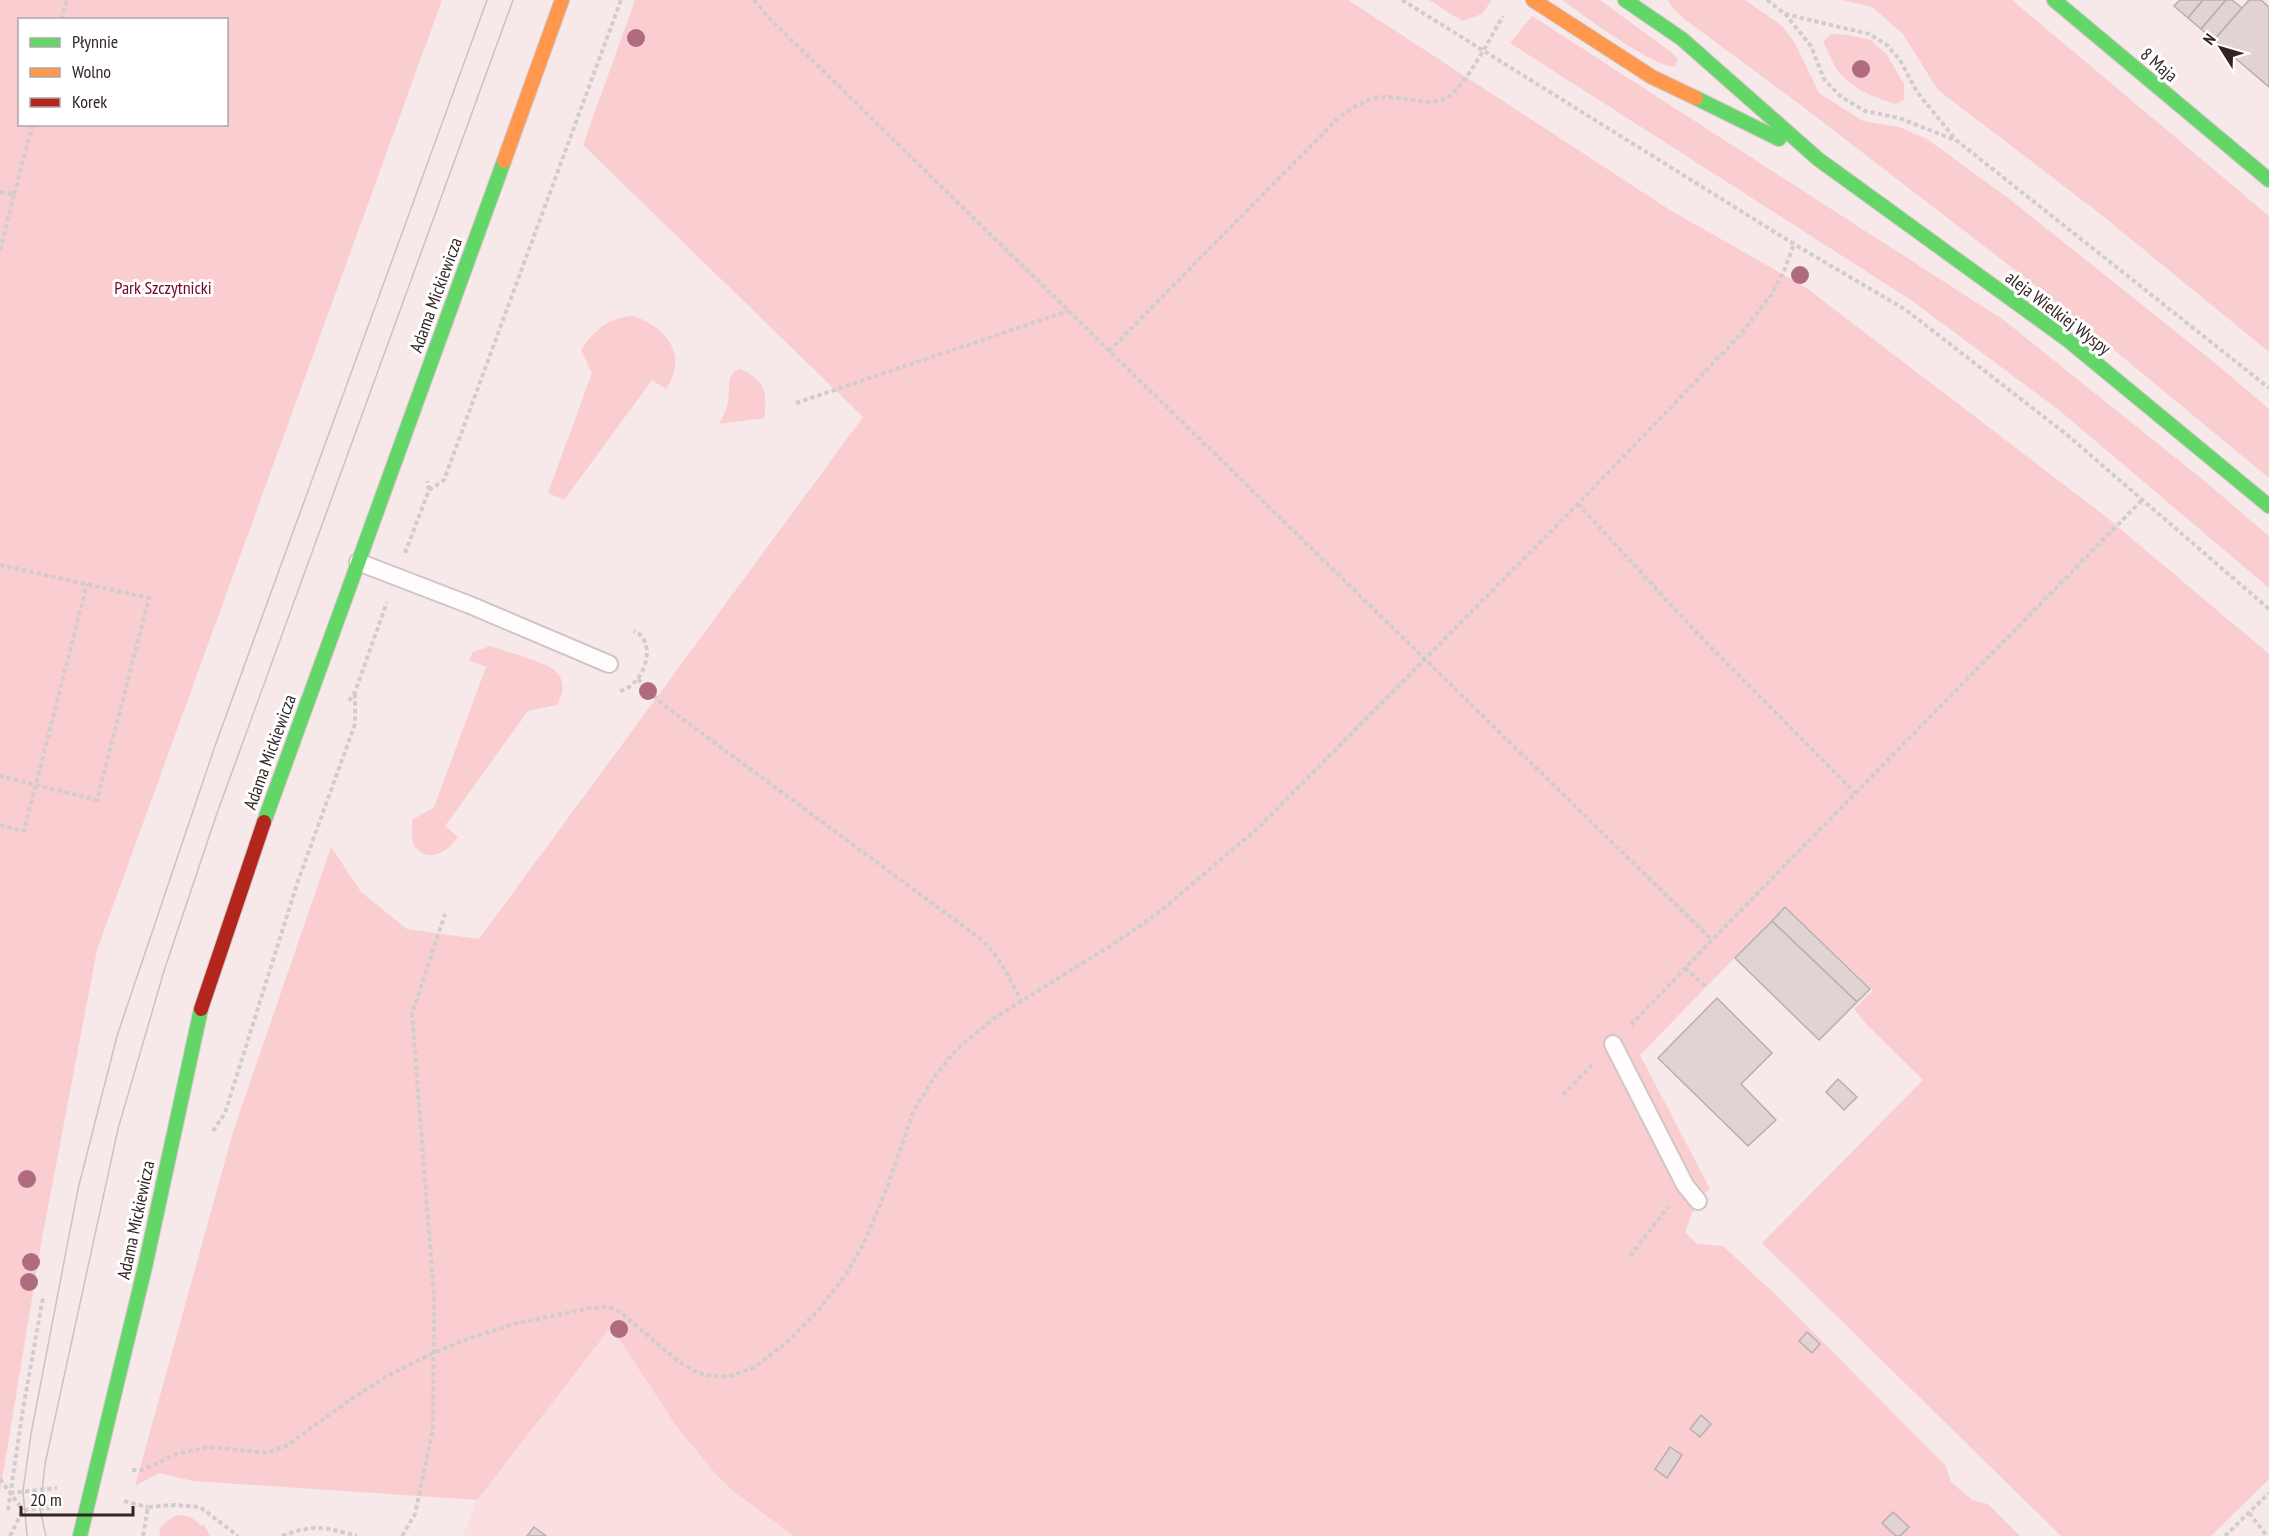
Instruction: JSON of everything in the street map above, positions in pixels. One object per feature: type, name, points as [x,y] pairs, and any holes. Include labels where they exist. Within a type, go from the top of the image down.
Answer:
[{"type":"main road","name":"Adama Mickiewicza","points":[[80,1536],[139,1290],[202,1005],[246,873],[562,0]]},
{"type":"main road","name":"aleja Wielkiej Wyspy","points":[[1533,0],[1652,77],[1818,159]]},
{"type":"main road","name":"aleja Wielkiej Wyspy","points":[[1625,0],[1682,39],[1818,159],[2069,341],[2269,506]]},
{"type":"main road","name":"8 Maja","points":[[2054,0],[2269,180]]},
{"type":"lane","points":[[358,562],[438,591],[609,664]]},
{"type":"lane","points":[[1613,1044],[1685,1185],[1698,1201]]},
{"type":"path","points":[[62,18],[67,0]]},
{"type":"path","points":[[429,490],[444,480],[621,0]]},
{"type":"path","points":[[754,0],[769,18],[1712,940]]},
{"type":"path","points":[[1402,0],[1794,244],[1906,310],[2066,434],[2269,609]]},
{"type":"path","points":[[1767,0],[1785,14],[1810,46],[1824,79],[1840,96],[1865,111],[1899,118],[1956,140]]},
{"type":"path","points":[[1109,351],[1337,119],[1354,106],[1369,99],[1385,97],[1438,101],[1448,96],[1460,84],[1506,10]]},
{"type":"path","points":[[1785,14],[1869,34],[1887,45],[1900,60],[1917,92],[1956,140],[2269,388]]},
{"type":"path","points":[[0,251],[32,126]]},
{"type":"path","points":[[0,192],[14,194]]},
{"type":"path","points":[[131,1470],[143,1470],[176,1454],[209,1447],[268,1453],[286,1446],[387,1376],[433,1353],[513,1324],[551,1314],[608,1307],[631,1320],[678,1361],[694,1371],[705,1375],[727,1377],[753,1368],[786,1343],[822,1306],[847,1273],[864,1243],[885,1193],[914,1110],[935,1076],[956,1050],[993,1019],[1021,1000],[1118,941],[1157,914],[1259,827],[1578,504],[1741,334],[1771,295],[1784,271],[1794,244]]},
{"type":"path","points":[[796,403],[1068,311]]},
{"type":"path","points":[[1563,1095],[2141,501]]},
{"type":"path","points":[[1578,504],[1696,632],[1855,793]]},
{"type":"path","points":[[0,564],[149,598],[97,800],[0,776]]},
{"type":"path","points":[[0,825],[24,831],[87,584]]},
{"type":"path","points":[[638,679],[661,704],[982,940],[1003,965],[1021,1000]]},
{"type":"path","points":[[214,1129],[225,1113],[297,884],[355,724],[355,692]]},
{"type":"path","points":[[402,1536],[415,1514],[433,1429],[434,1296],[412,1014],[446,914]]},
{"type":"path","points":[[1685,968],[1706,987]]},
{"type":"path","points":[[1630,1256],[1685,1185]]},
{"type":"path","points":[[8,1510],[43,1297]]},
{"type":"path","points":[[0,1479],[23,1510]]},
{"type":"path","points":[[10,1493],[60,1488]]},
{"type":"path","points":[[2225,1536],[2269,1493]]},
{"type":"path","points":[[132,1503],[148,1507],[175,1505],[200,1508],[238,1536]]},
{"type":"path","points":[[142,1536],[148,1507]]},
{"type":"path","points":[[23,1510],[59,1508]]},
{"type":"path","points":[[10,1536],[23,1510]]},
{"type":"path","points":[[2249,1513],[2267,1536]]},
{"type":"path","points":[[282,1536],[295,1531],[325,1527],[357,1536]]},
{"type":"shaded area","points":[[611,1327],[677,1427],[719,1478],[794,1536],[463,1536],[477,1500]]},
{"type":"green space","name":"Park Szczytnicki","points":[[0,0],[442,0],[97,950],[41,1244],[0,1492]]},
{"type":"green space","points":[[635,0],[1348,0],[1670,210],[1805,287],[2105,516],[2269,654],[2269,1479],[2211,1536],[2061,1536],[1762,1243],[1923,1080],[1866,1024],[1854,1009],[1873,990],[1785,906],[1640,1055],[1710,1189],[1698,1202],[1685,1232],[1697,1244],[1723,1246],[1777,1296],[1945,1465],[1951,1482],[1972,1500],[1988,1504],[2020,1536],[794,1536],[719,1478],[677,1427],[611,1327],[477,1500],[193,1481],[159,1473],[135,1486],[233,1132],[331,847],[361,892],[407,929],[479,939],[863,417],[583,145]]},
{"type":"green space","points":[[1429,0],[1492,0],[1482,14],[1462,21]]},
{"type":"green space","points":[[1562,0],[1600,0],[1671,52],[1678,59],[1675,66],[1665,65],[1636,50]]},
{"type":"green space","points":[[1668,0],[1745,0],[1782,26],[1795,43],[1819,93],[1863,121],[1899,127],[1927,139],[2008,198],[2220,367],[2269,409],[2269,478],[2045,293],[1802,106],[1683,18]]},
{"type":"green space","points":[[1841,0],[2012,0],[2269,216],[2269,352],[2099,213],[1938,90],[1903,34],[1872,7]]},
{"type":"green space","points":[[1532,16],[2005,321],[2202,479],[2269,536],[2269,588],[2059,410],[1911,300],[1510,43]]},
{"type":"green space","points":[[1831,34],[1871,40],[1887,55],[1904,84],[1904,100],[1895,104],[1864,92],[1850,83],[1836,68],[1823,42]]},
{"type":"green space","points":[[633,316],[656,327],[671,344],[675,354],[673,377],[666,389],[652,380],[564,500],[548,493],[592,373],[581,350],[602,326],[616,319]]},
{"type":"green space","points":[[741,369],[755,378],[763,388],[764,418],[719,424],[725,413],[730,378],[732,374]]},
{"type":"green space","points":[[490,646],[550,667],[561,678],[563,687],[561,696],[557,705],[528,711],[445,826],[458,837],[445,850],[428,855],[417,849],[413,843],[412,820],[434,807],[486,667],[469,660],[473,652]]},
{"type":"green space","points":[[177,1515],[190,1517],[201,1526],[204,1525],[210,1536],[161,1536],[159,1530],[166,1521]]},
{"type":"building","points":[[2180,0],[2203,0],[2188,18],[2174,6]]},
{"type":"building","points":[[2203,0],[2226,0],[2201,29],[2188,18]]},
{"type":"building","points":[[2226,0],[2232,0],[2242,8],[2214,40],[2201,29]]},
{"type":"building","points":[[2249,0],[2261,0],[2269,7],[2269,87],[2214,40]]},
{"type":"building","points":[[1785,907],[1870,989],[1857,1002],[1772,921]]},
{"type":"building","points":[[1772,921],[1857,1002],[1819,1040],[1735,958]]},
{"type":"building","points":[[1717,998],[1772,1053],[1741,1084],[1776,1120],[1748,1146],[1658,1058]]},
{"type":"building","points":[[1838,1079],[1857,1097],[1844,1110],[1826,1092]]},
{"type":"building","points":[[1807,1332],[1820,1344],[1812,1353],[1799,1341]]},
{"type":"building","points":[[1701,1415],[1711,1424],[1700,1437],[1690,1429]]},
{"type":"building","points":[[1670,1447],[1682,1455],[1667,1478],[1655,1469]]},
{"type":"building","points":[[1893,1512],[1909,1527],[1900,1536],[1896,1536],[1882,1523]]},
{"type":"building","points":[[534,1527],[546,1536],[527,1536]]},
{"type":"tram line","points":[[27,1536],[23,1491],[31,1434],[78,1189],[117,1036],[215,746],[487,0]]},
{"type":"tram line","points":[[46,1536],[40,1509],[45,1464],[118,1129],[164,971],[216,816],[513,0]]},
{"type":"traffic: fast","points":[[1625,0],[1682,39],[1818,159],[2069,341],[2269,506]]},
{"type":"traffic: fast","points":[[2054,0],[2269,180]]},
{"type":"traffic: fast","points":[[1696,98],[1779,139]]},
{"type":"traffic: fast","points":[[264,822],[504,161]]},
{"type":"traffic: fast","points":[[80,1536],[145,1267],[201,1009]]},
{"type":"traffic: slow","points":[[504,161],[562,0]]},
{"type":"traffic: slow","points":[[1533,0],[1652,77],[1696,98]]},
{"type":"traffic: jam","points":[[201,1009],[264,822]]}]
